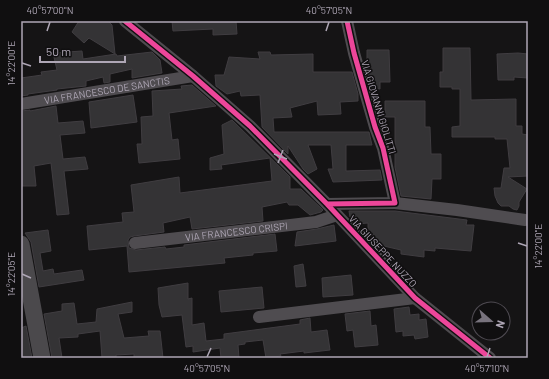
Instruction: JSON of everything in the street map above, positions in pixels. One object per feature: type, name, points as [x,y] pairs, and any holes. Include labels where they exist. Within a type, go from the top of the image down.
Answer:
[{"type":"street","name":"VIA GIUSEPPE NUZZO","points":[[125,21],[193,76],[250,126],[327,204],[415,298],[490,358]]},
{"type":"street","name":"VIA GIOVANNI GIOLITTI","points":[[347,21],[354,53],[383,148],[395,203]]},
{"type":"street","name":"VIA FRANCESCO DE SANCTIS","points":[[21,104],[193,76]]},
{"type":"street","points":[[327,204],[395,203],[525,220]]},
{"type":"street","name":"VIA FRANCESCO CRISPI","points":[[135,243],[316,222],[336,215]]},
{"type":"street","points":[[21,244],[42,358]]},
{"type":"street","name":"VIA GIUSEPPE NUZZO","points":[[260,317],[415,298]]},
{"type":"building","points":[[79,21],[108,21],[112,25],[115,54],[89,38],[84,43],[72,32]]},
{"type":"building","points":[[172,21],[236,21],[237,34],[213,35],[213,29],[173,31]]},
{"type":"building","points":[[443,48],[470,48],[471,100],[516,99],[516,126],[522,126],[522,134],[528,135],[528,176],[508,177],[527,189],[519,202],[517,210],[509,206],[501,206],[495,196],[494,188],[501,188],[504,168],[510,168],[507,139],[495,139],[495,137],[452,137],[452,127],[460,126],[460,89],[440,87],[440,72],[443,72]]},
{"type":"building","points":[[367,50],[389,50],[390,82],[380,82],[380,89],[372,88],[367,71]]},
{"type":"building","points":[[82,51],[83,59],[116,54],[117,56],[152,52],[160,60],[162,73],[132,78],[132,69],[110,74],[110,82],[104,83],[103,77],[86,81],[86,86],[57,89],[21,96],[21,78],[42,75],[41,72],[57,70],[53,53]]},
{"type":"building","points":[[258,52],[270,52],[271,55],[313,54],[313,72],[352,72],[358,94],[358,101],[340,102],[341,114],[318,115],[317,101],[290,108],[292,117],[273,118],[274,132],[369,132],[372,145],[346,145],[346,171],[380,170],[382,180],[333,182],[328,169],[333,169],[331,145],[308,145],[317,169],[308,174],[288,146],[288,154],[262,127],[260,95],[241,96],[240,91],[227,94],[216,86],[215,75],[224,75],[229,57],[260,59]]},
{"type":"building","points":[[497,54],[528,54],[528,78],[514,77],[514,80],[498,80]]},
{"type":"building","points":[[192,85],[216,106],[169,113],[172,140],[178,139],[180,159],[139,163],[137,144],[142,144],[141,117],[153,116],[152,91],[182,89],[181,86]]},
{"type":"building","points":[[133,95],[137,122],[91,128],[89,102]]},
{"type":"building","points":[[385,101],[425,101],[425,127],[430,127],[431,154],[441,154],[441,179],[432,179],[431,199],[401,196],[395,167],[395,117],[385,117]]},
{"type":"building","points":[[56,106],[58,123],[83,121],[85,133],[60,135],[63,159],[85,157],[88,169],[64,171],[69,214],[57,215],[51,163],[34,166],[36,186],[21,186],[21,111],[30,111]]},
{"type":"building","points":[[232,120],[290,177],[290,189],[301,189],[323,210],[321,212],[310,215],[298,205],[289,205],[287,202],[262,207],[263,221],[192,229],[190,217],[163,223],[164,232],[134,236],[130,237],[128,240],[129,248],[136,250],[165,247],[166,249],[184,247],[184,245],[275,234],[277,251],[224,258],[225,263],[129,272],[127,246],[89,250],[87,226],[123,222],[122,213],[134,212],[131,185],[179,177],[180,193],[272,181],[270,158],[221,165],[222,169],[210,170],[210,158],[224,154],[222,125]]},
{"type":"building","points":[[349,211],[395,211],[467,220],[466,225],[474,225],[471,251],[435,248],[435,251],[424,250],[424,257],[401,254],[401,250],[375,244],[373,242],[373,236],[368,236],[368,223],[356,224],[354,218],[352,219],[350,217]]},
{"type":"building","points":[[334,225],[336,241],[295,246],[297,232]]},
{"type":"building","points":[[48,230],[51,251],[40,253],[43,271],[53,269],[54,274],[82,270],[84,280],[39,287],[31,242],[25,233]]},
{"type":"building","points":[[303,264],[306,286],[296,287],[294,266]]},
{"type":"building","points":[[351,275],[353,295],[323,297],[322,278]]},
{"type":"building","points":[[188,283],[188,299],[192,298],[192,325],[204,323],[206,341],[224,339],[224,334],[300,324],[300,320],[310,318],[311,332],[327,330],[330,350],[280,354],[281,356],[266,358],[263,340],[245,342],[245,344],[238,345],[239,358],[221,358],[220,348],[193,352],[193,346],[186,347],[182,315],[162,317],[159,305],[158,288]]},
{"type":"building","points":[[262,287],[264,308],[221,312],[219,291]]},
{"type":"building","points":[[132,302],[132,312],[118,314],[124,338],[149,336],[148,331],[160,331],[163,358],[134,358],[134,354],[116,355],[116,358],[102,358],[100,331],[78,334],[78,337],[59,338],[62,358],[52,358],[44,314],[62,311],[62,304],[74,303],[77,324],[96,322],[97,309]]},
{"type":"building","points":[[409,307],[410,315],[419,314],[419,320],[426,319],[428,337],[415,339],[414,335],[403,336],[403,331],[396,332],[394,309]]},
{"type":"building","points":[[370,311],[371,326],[376,325],[378,345],[355,347],[353,330],[347,331],[345,314]]},
{"type":"building","points":[[26,326],[32,358],[21,358],[21,328]]},
{"type":"cycle path","points":[[125,21],[193,76],[250,126],[327,204],[415,298],[490,358]]},
{"type":"cycle path","points":[[327,204],[395,203],[383,148],[375,127],[354,53],[347,21]]}]
